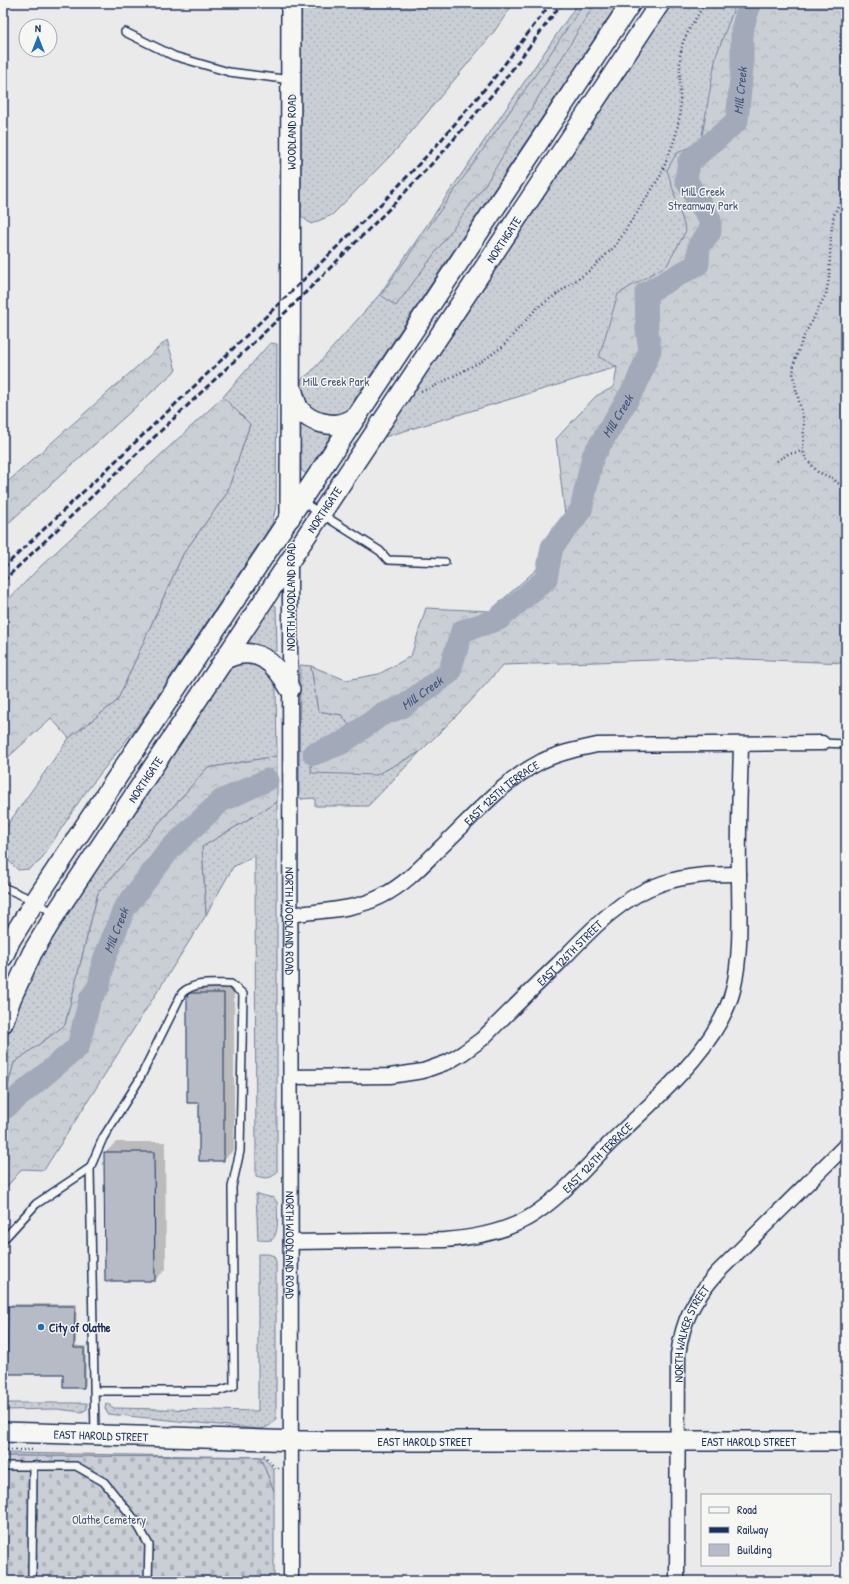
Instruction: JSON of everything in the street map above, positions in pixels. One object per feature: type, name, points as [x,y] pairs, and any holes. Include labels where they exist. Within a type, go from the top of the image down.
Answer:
[{"type":"main road","name":"WOODLAND ROAD","points":[[290,262],[292,3]]},
{"type":"main road","name":"NORTHGATE","points":[[3,957],[10,941],[35,901],[631,3]]},
{"type":"main road","name":"NORTHGATE","points":[[3,1023],[11,999],[32,953],[56,915],[660,3]]},
{"type":"main road","name":"NORTH WOODLAND ROAD","points":[[290,262],[290,561]]},
{"type":"main road","points":[[291,386],[299,409],[306,416],[324,424],[335,424],[346,423],[357,416]]},
{"type":"main road","points":[[225,659],[235,654],[244,653],[254,654],[264,658],[273,664],[282,674],[290,689]]},
{"type":"main road","name":"EAST HAROLD STREET","points":[[3,1432],[291,1441],[846,1441]]},
{"type":"street","name":"NORTH WOODLAND ROAD","points":[[290,561],[291,1581]]},
{"type":"street","name":"EAST 125TH TERRACE","points":[[290,915],[339,910],[359,906],[402,885],[503,787],[520,774],[543,761],[567,752],[597,745],[822,744]]},
{"type":"street","points":[[739,874],[741,745]]},
{"type":"street","name":"EAST 126TH STREET","points":[[291,1077],[390,1076],[423,1071],[448,1062],[482,1039],[612,910],[638,894],[663,883],[689,876],[708,874],[739,874]]},
{"type":"street","name":"EAST 126TH TERRACE","points":[[291,1242],[444,1240],[464,1238],[495,1232],[509,1227],[540,1210],[566,1188],[680,1074],[702,1049],[721,1020],[732,992],[738,968],[740,950],[739,874]]},
{"type":"street","name":"NORTH WALKER STREET","points":[[677,1581],[678,1355],[683,1326],[700,1294],[717,1273],[846,1145]]},
{"type":"lane","points":[[125,32],[174,56],[229,72],[291,80]]},
{"type":"lane","points":[[301,501],[380,550],[388,560],[445,562]]},
{"type":"lane","points":[[822,744],[846,744]]},
{"type":"lane","points":[[3,887],[35,901],[56,915]]},
{"type":"lane","points":[[95,1391],[218,1391],[234,1386],[232,1187],[240,1151],[243,994],[231,984],[203,984],[189,987],[182,993],[138,1082],[103,1138],[90,1168],[95,1435]]},
{"type":"lane","points":[[3,1240],[36,1204],[90,1168]]},
{"type":"lane","points":[[3,1466],[76,1466],[104,1482],[136,1520],[149,1545],[148,1581]]},
{"type":"lane","points":[[32,1581],[33,1466]]},
{"type":"path","points":[[416,392],[429,389],[484,360],[502,347],[537,308],[593,268],[615,246],[660,175],[675,138],[680,115],[680,56],[683,42],[705,3]]},
{"type":"path","points":[[846,22],[841,30],[840,47],[846,72]]},
{"type":"path","points":[[846,188],[834,215],[831,233],[829,278],[826,294],[804,338],[794,363],[795,386],[804,422],[803,452],[810,465],[818,472],[832,478],[846,490]]},
{"type":"path","points":[[777,461],[788,454],[803,452]]},
{"type":"green space","points":[[301,3],[514,3],[493,33],[397,149],[332,215],[311,224],[301,216]]},
{"type":"green space","name":"Mill Creek Park","points":[[578,3],[618,3],[350,405],[346,410],[336,414],[319,413],[309,408],[303,398],[301,380],[311,372],[380,294]]},
{"type":"green space","points":[[584,3],[595,3],[487,182],[396,306],[381,295]]},
{"type":"green space","name":"Mill Creek Streamway Park","points":[[660,3],[846,3],[846,663],[719,549],[552,547],[581,510],[636,385],[617,367],[381,438]]},
{"type":"green space","name":"Mill Creek Streamway Park","points":[[736,3],[846,3],[846,663],[717,658],[503,665],[468,704],[420,752],[376,775],[311,773],[312,746],[347,745],[353,731],[342,715],[318,711],[311,666],[346,680],[379,674],[411,656],[426,608],[490,611],[537,569],[567,532],[556,439],[596,396],[614,387],[617,367],[599,357],[618,294],[667,265],[686,231],[667,170],[676,154],[701,141],[716,56]]},
{"type":"green space","points":[[167,340],[176,370],[3,528],[3,486]]},
{"type":"green space","points":[[270,343],[277,344],[276,506],[272,524],[139,724],[82,797],[40,861],[29,869],[18,870],[3,855],[3,831],[69,738],[117,701],[183,554],[227,493],[250,424],[223,397]]},
{"type":"green space","points":[[223,397],[250,424],[227,493],[183,554],[117,701],[69,738],[51,718],[3,762],[3,605],[42,565]]},
{"type":"green space","points":[[303,423],[331,435],[306,474],[301,470],[300,426]]},
{"type":"green space","points":[[271,603],[276,606],[277,650],[274,652],[262,647],[246,644]]},
{"type":"green space","points":[[242,662],[253,662],[273,676],[276,690],[277,756],[207,768],[98,893],[65,1025],[14,1063],[3,1104],[3,1042],[17,1003],[35,962],[229,668]]},
{"type":"green space","points":[[300,665],[311,666],[318,711],[342,715],[353,730],[347,745],[376,775],[420,752],[368,806],[315,806],[315,798],[301,799],[299,797]]},
{"type":"green space","points":[[277,756],[277,802],[202,847],[206,915],[44,1170],[22,1169],[3,1191],[3,1104],[14,1063],[65,1025],[98,893],[207,768]]},
{"type":"green space","points":[[277,802],[277,1172],[275,1175],[265,1178],[256,1176],[255,855],[233,867],[206,915],[202,847]]},
{"type":"green space","points":[[256,1194],[274,1198],[277,1202],[277,1229],[274,1238],[271,1240],[258,1240]]},
{"type":"green space","points":[[258,1254],[268,1254],[274,1256],[276,1262],[276,1418],[271,1425],[259,1429],[108,1414],[105,1409],[106,1403],[114,1408],[258,1411]]},
{"type":"green space","points":[[3,1403],[87,1403],[87,1409],[82,1412],[57,1409],[3,1410]]},
{"type":"green space","points":[[3,1453],[264,1457],[274,1470],[274,1491],[260,1457],[3,1456]]},
{"type":"green space","name":"Olathe Cemetery","points":[[3,1456],[260,1457],[274,1491],[274,1581],[3,1581]]},
{"type":"building","points":[[190,993],[224,993],[224,1161],[199,1161],[199,1103],[187,1103],[187,996]]},
{"type":"building","points":[[104,1152],[154,1152],[155,1281],[105,1281]]},
{"type":"building","name":"City of Olathe","points":[[8,1306],[75,1306],[74,1348],[84,1348],[84,1388],[63,1388],[63,1374],[7,1374]]},
{"type":"waterway","name":"Mill Creek","points":[[314,754],[342,743],[381,715],[402,707],[449,673],[462,631],[499,619],[546,579],[552,547],[581,510],[593,456],[636,385],[650,350],[647,330],[646,293],[698,264],[699,245],[710,232],[710,220],[686,180],[689,162],[737,121],[742,68],[742,30],[750,3]]},
{"type":"waterway","name":"Mill Creek","points":[[5,1108],[78,1047],[90,999],[99,986],[104,960],[124,909],[170,849],[221,801],[267,780]]},
{"type":"railway","points":[[3,568],[204,377],[385,200],[436,146],[494,78],[551,3]]},
{"type":"railway","points":[[3,581],[291,307],[391,207],[442,153],[502,83],[562,3]]},
{"type":"place","name":"City of Olathe","points":[[41,1327]]}]
